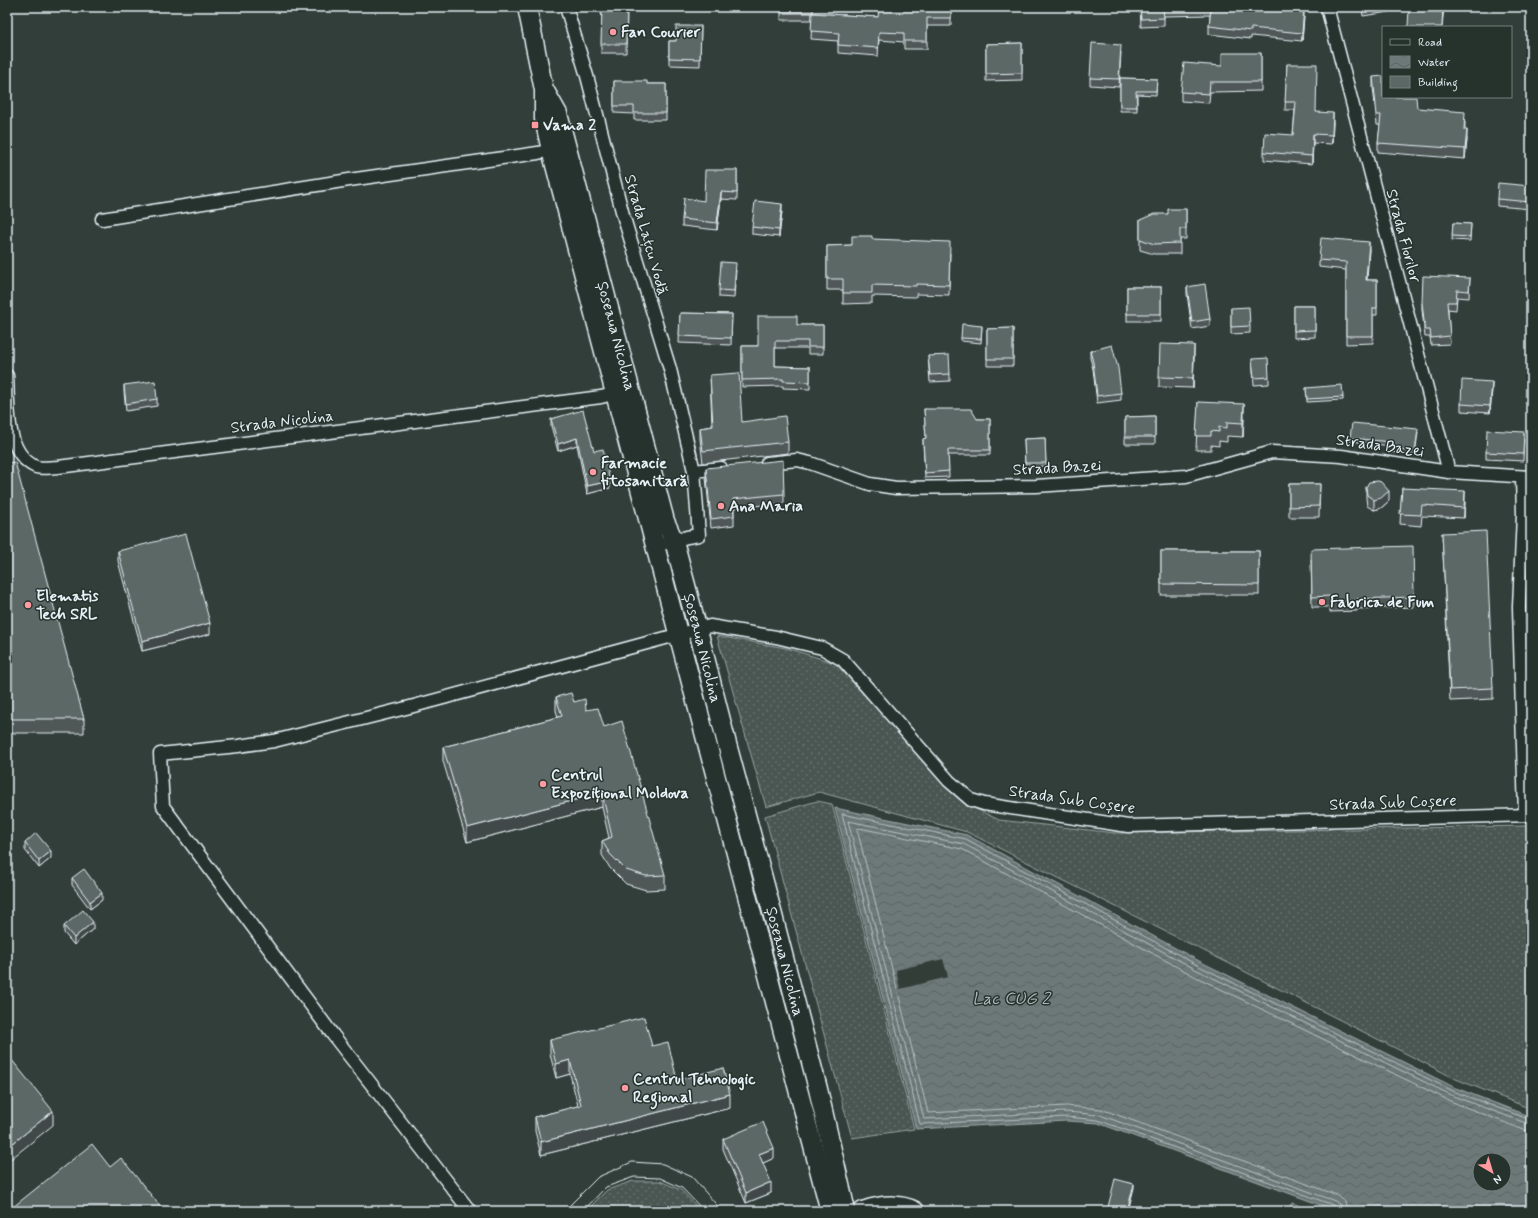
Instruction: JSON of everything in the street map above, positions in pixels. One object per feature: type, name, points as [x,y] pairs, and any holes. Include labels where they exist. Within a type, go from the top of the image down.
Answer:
[{"type":"main road","name":"Șoseaua Nicolina","points":[[527,7],[544,90],[544,119],[551,150],[622,392],[666,521],[674,540],[818,1089],[846,1211]]},
{"type":"main road","name":"Șoseaua Nicolina","points":[[544,90],[558,114],[622,392],[655,546],[830,1211]]},
{"type":"main road","points":[[863,1211],[883,1206],[907,1207],[915,1211]]},
{"type":"street","name":"Strada Lațcu Vodă","points":[[566,7],[587,76],[623,215],[670,369],[694,471]]},
{"type":"street","name":"Strada Florilor","points":[[1327,7],[1449,472]]},
{"type":"street","points":[[102,219],[551,150]]},
{"type":"street","name":"Strada Nicolina","points":[[7,376],[11,437],[22,458],[37,468],[58,467],[622,392]]},
{"type":"street","name":"Strada Bazei","points":[[752,464],[797,460],[810,462],[870,484],[896,488],[1036,486],[1186,476],[1272,452],[1341,456],[1449,472],[1526,477]]},
{"type":"street","points":[[655,546],[674,540],[699,535],[694,471],[731,467]]},
{"type":"street","points":[[1526,477],[1519,607],[1528,815]]},
{"type":"street","name":"Strada Sub Coșere","points":[[470,1211],[333,1035],[163,806],[160,754],[274,741],[410,707],[678,636],[710,626],[776,637],[822,648],[843,660],[949,781],[971,800],[984,804],[1128,826],[1528,815]]},
{"type":"shaded area","points":[[717,636],[786,648],[835,663],[964,803],[999,820],[1115,833],[1531,826],[1531,1109],[1456,1079],[967,832],[819,792],[766,807]]},
{"type":"shaded area","points":[[817,801],[832,804],[914,1129],[852,1138],[765,816]]},
{"type":"shaded area","points":[[633,1181],[660,1181],[681,1190],[701,1211],[586,1211],[607,1190]]},
{"type":"shaded area","points":[[1292,1203],[1316,1211],[1286,1211]]},
{"type":"water","name":"Lac CUG 2","points":[[835,808],[967,835],[1201,962],[1456,1088],[1531,1117],[1531,1211],[1337,1211],[1098,1123],[1067,1121],[916,1129]]},
{"type":"pier","points":[[943,959],[948,977],[900,989],[896,970]]},
{"type":"building","points":[[602,7],[627,7],[626,44],[601,44]]},
{"type":"building","points":[[781,7],[813,7],[813,13],[781,13]]},
{"type":"building","points":[[879,7],[951,7],[951,18],[927,18],[927,41],[904,41],[904,33],[879,32],[878,48],[838,45],[839,33],[811,31],[812,13],[878,17]]},
{"type":"building","points":[[1140,7],[1304,8],[1302,33],[1251,28],[1251,31],[1209,26],[1211,8],[1163,9],[1164,18],[1141,19]]},
{"type":"building","points":[[1363,7],[1374,7],[1363,9]]},
{"type":"building","points":[[1409,7],[1443,7],[1442,26],[1408,26]]},
{"type":"building","points":[[676,26],[701,26],[700,59],[669,58],[669,41],[676,41]]},
{"type":"building","points":[[1022,43],[1022,73],[986,74],[986,44]]},
{"type":"building","points":[[1092,43],[1121,45],[1119,79],[1090,78]]},
{"type":"building","points":[[1222,53],[1261,53],[1261,82],[1210,82],[1209,94],[1181,92],[1184,63],[1222,66]]},
{"type":"building","points":[[1287,64],[1317,64],[1316,112],[1333,113],[1332,135],[1313,134],[1312,156],[1264,152],[1265,133],[1293,135],[1296,102],[1285,102]]},
{"type":"building","points":[[1382,76],[1382,98],[1416,98],[1417,108],[1465,112],[1464,130],[1467,130],[1465,149],[1378,143],[1381,115],[1377,115],[1373,77]]},
{"type":"building","points":[[1120,78],[1157,79],[1156,91],[1136,91],[1137,107],[1120,107]]},
{"type":"building","points":[[614,81],[647,81],[647,84],[666,84],[666,113],[634,113],[634,106],[614,106]]},
{"type":"building","points":[[705,170],[737,170],[737,193],[721,192],[717,223],[682,219],[684,198],[704,201]]},
{"type":"building","points":[[1498,183],[1531,186],[1531,202],[1497,199]]},
{"type":"building","points":[[755,201],[782,204],[779,230],[752,227]]},
{"type":"building","points":[[1168,209],[1186,209],[1186,229],[1180,229],[1180,243],[1154,244],[1140,239],[1140,220],[1154,214],[1168,214]]},
{"type":"building","points":[[1453,223],[1471,224],[1470,237],[1452,236]]},
{"type":"building","points":[[852,236],[872,236],[872,239],[950,242],[949,285],[872,285],[872,293],[843,293],[843,279],[827,279],[827,246],[852,245]]},
{"type":"building","points":[[1321,238],[1369,242],[1366,280],[1377,280],[1377,308],[1373,308],[1373,336],[1346,336],[1346,262],[1319,260]]},
{"type":"building","points":[[721,262],[736,263],[734,291],[719,290]]},
{"type":"building","points":[[1423,276],[1470,278],[1469,291],[1457,290],[1456,302],[1447,302],[1450,336],[1431,338],[1430,330],[1425,330],[1422,303]]},
{"type":"building","points":[[1205,284],[1210,319],[1192,322],[1187,287]]},
{"type":"building","points":[[1127,287],[1161,287],[1161,314],[1127,314]]},
{"type":"building","points":[[1294,306],[1315,306],[1315,330],[1294,331]]},
{"type":"building","points":[[1249,307],[1250,326],[1231,327],[1231,308]]},
{"type":"building","points":[[680,313],[732,314],[731,338],[679,336]]},
{"type":"building","points":[[758,316],[797,316],[797,325],[823,325],[823,347],[808,347],[808,341],[775,341],[775,366],[810,367],[810,382],[783,381],[783,379],[742,380],[742,346],[758,346]]},
{"type":"building","points":[[962,324],[982,326],[981,339],[961,338]]},
{"type":"building","points":[[1013,328],[1013,359],[987,359],[987,329]]},
{"type":"building","points":[[1160,344],[1194,345],[1193,378],[1159,377]]},
{"type":"building","points":[[1112,345],[1118,368],[1121,393],[1097,396],[1093,362],[1090,351]]},
{"type":"building","points":[[949,355],[950,374],[930,375],[928,356]]},
{"type":"building","points":[[1268,358],[1269,377],[1254,378],[1252,359]]},
{"type":"building","points":[[1527,364],[1531,364],[1531,396],[1526,396]]},
{"type":"building","points":[[739,373],[742,422],[785,416],[788,442],[703,451],[700,428],[713,426],[710,375]]},
{"type":"building","points":[[1462,380],[1492,382],[1490,406],[1461,404]]},
{"type":"building","points":[[155,381],[157,399],[126,404],[124,385]]},
{"type":"building","points":[[1342,385],[1343,397],[1307,399],[1306,388]]},
{"type":"building","points":[[1198,402],[1244,404],[1243,423],[1227,422],[1227,428],[1219,427],[1219,432],[1211,431],[1211,436],[1196,436]]},
{"type":"building","points":[[924,409],[971,409],[977,419],[990,419],[990,450],[948,450],[949,471],[925,473],[923,439],[926,438]]},
{"type":"building","points":[[583,410],[594,451],[603,449],[610,481],[587,486],[577,438],[558,444],[551,419]]},
{"type":"building","points":[[1155,416],[1155,437],[1125,437],[1125,417]]},
{"type":"building","points":[[1352,423],[1418,429],[1415,452],[1390,449],[1391,442],[1350,438]]},
{"type":"building","points":[[1487,430],[1524,432],[1523,454],[1486,452]]},
{"type":"building","points":[[1045,438],[1046,463],[1025,463],[1024,439]]},
{"type":"building","points":[[783,460],[784,494],[733,499],[734,516],[711,519],[706,468]]},
{"type":"building","name":"Elematis Tech SRL","points":[[15,462],[84,719],[7,719],[7,463]]},
{"type":"building","points":[[1369,482],[1381,482],[1389,491],[1381,498],[1374,500],[1367,495],[1366,487]]},
{"type":"building","points":[[1289,484],[1320,484],[1319,506],[1289,507]]},
{"type":"building","points":[[1402,488],[1465,491],[1464,508],[1422,505],[1421,515],[1400,514]]},
{"type":"building","points":[[1486,531],[1493,688],[1450,690],[1442,533]]},
{"type":"building","points":[[186,534],[210,623],[142,641],[118,551]]},
{"type":"building","points":[[1413,546],[1414,597],[1357,599],[1357,601],[1330,602],[1330,596],[1312,597],[1311,549]]},
{"type":"building","points":[[1161,551],[1259,551],[1259,585],[1161,584]]},
{"type":"building","points":[[1530,647],[1531,647],[1531,676]]},
{"type":"building","name":"Centrul Expozițional Moldova","points":[[571,693],[574,702],[585,699],[586,710],[598,708],[604,727],[622,721],[665,875],[646,876],[626,870],[610,854],[602,841],[612,837],[602,793],[467,828],[443,747],[562,716],[556,697]]},
{"type":"building","points":[[36,833],[51,851],[39,861],[25,843]]},
{"type":"building","points":[[84,869],[102,893],[90,902],[72,878]]},
{"type":"building","points":[[83,910],[93,922],[74,938],[64,926]]},
{"type":"building","name":"Centrul Tehnologic Regional","points":[[644,1017],[652,1046],[668,1042],[677,1080],[723,1068],[730,1094],[541,1142],[535,1117],[581,1105],[570,1060],[556,1064],[550,1040]]},
{"type":"building","points":[[7,1054],[53,1111],[7,1148]]},
{"type":"building","points":[[763,1122],[774,1148],[759,1154],[771,1182],[746,1193],[723,1139]]},
{"type":"building","points":[[92,1144],[110,1167],[121,1158],[164,1211],[8,1211]]},
{"type":"building","points":[[1115,1179],[1134,1184],[1127,1211],[1107,1211]]},
{"type":"tram line","points":[[568,1211],[571,1204],[598,1177],[632,1162],[663,1164],[692,1177],[722,1211]]},
{"type":"tram line","points":[[583,1211],[606,1187],[634,1177],[660,1178],[682,1188],[704,1211]]},
{"type":"place","name":"Fan Courier","points":[[613,32]]},
{"type":"place","name":"Vama 2","points":[[535,125]]},
{"type":"place","name":"Farmacie fitosanitară","points":[[593,472]]},
{"type":"place","name":"Ana Maria","points":[[721,506]]},
{"type":"place","name":"Fabrica de Fum","points":[[1322,602]]},
{"type":"place","name":"Elematis Tech SRL","points":[[28,605]]},
{"type":"place","name":"Centrul Expozițional Moldova","points":[[543,784]]},
{"type":"place","name":"Centrul Tehnologic Regional","points":[[625,1088]]}]
